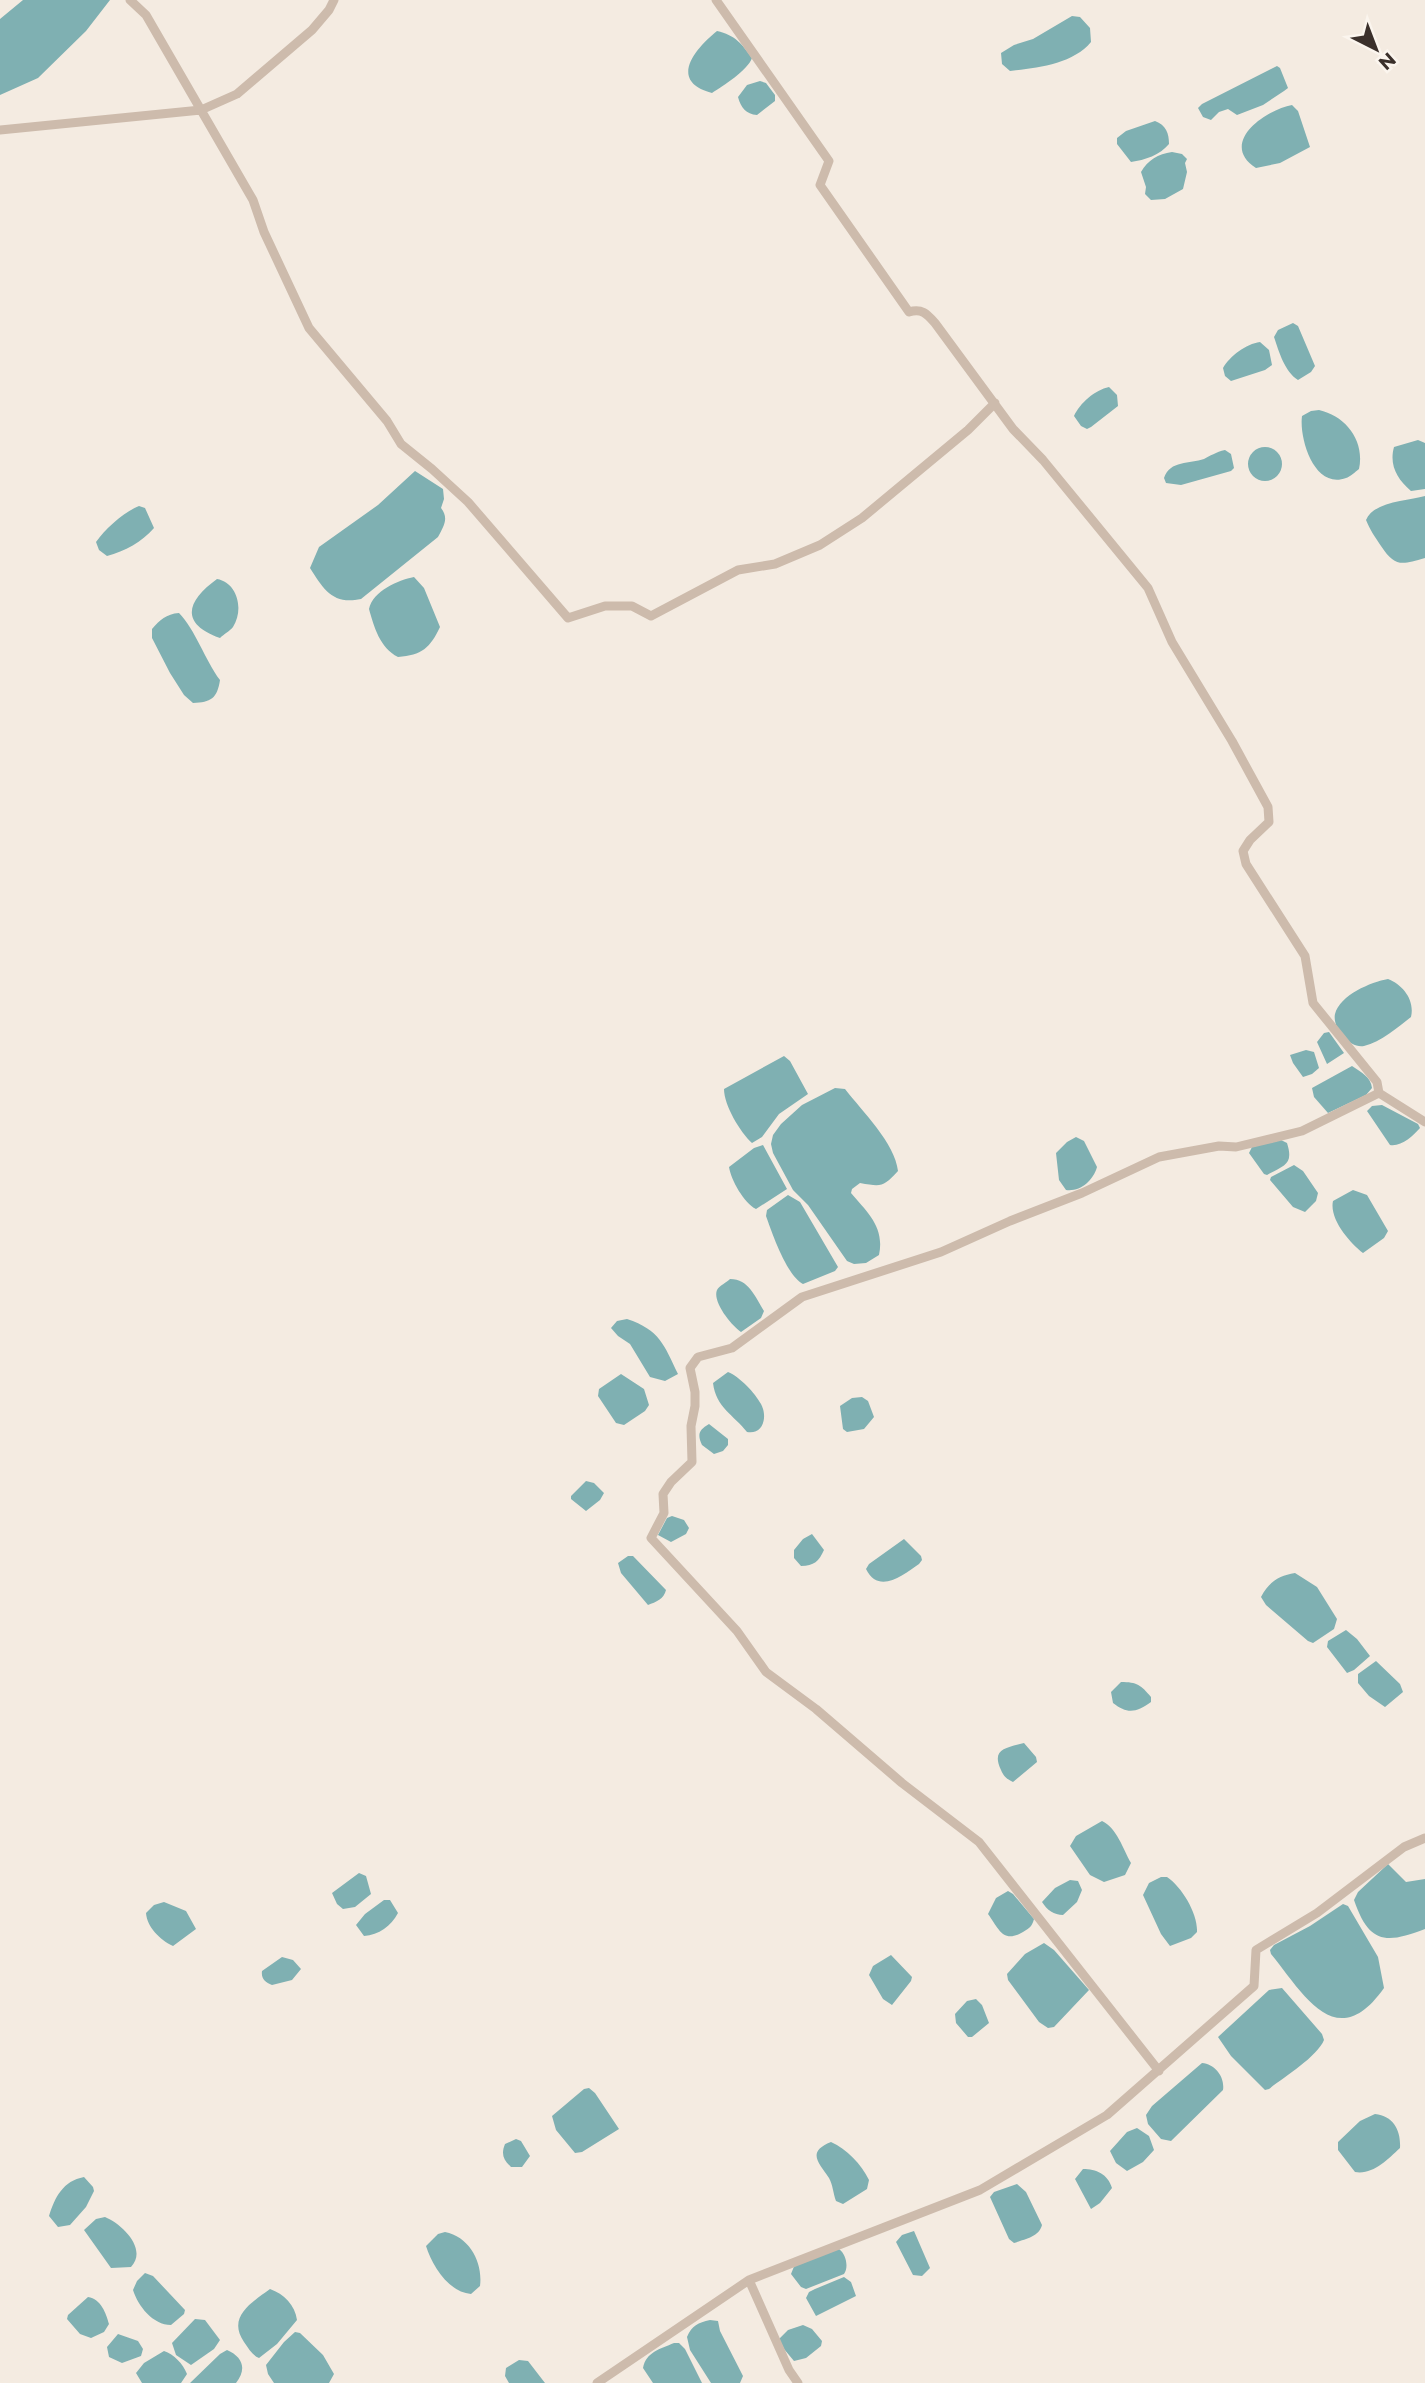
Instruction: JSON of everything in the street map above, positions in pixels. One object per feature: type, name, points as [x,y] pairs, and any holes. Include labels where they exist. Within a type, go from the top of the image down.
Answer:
[{"type":"street","points":[[130,0],[145,15],[253,200],[264,232],[309,328],[387,421],[401,444],[468,502],[568,618],[605,606],[632,606],[651,616],[738,570],[775,564],[820,545],[862,518],[968,430],[995,403]]},
{"type":"street","points":[[0,130],[201,110],[237,94],[313,30],[334,0]]},
{"type":"street","points":[[716,0],[829,161],[820,185],[909,312],[916,309],[924,311],[935,323],[1013,429],[1043,460],[1148,588],[1172,642],[1268,807],[1269,822],[1243,850],[1245,864],[1305,956],[1313,1003],[1377,1082],[1379,1093],[1425,1122]]},
{"type":"street","points":[[1159,2071],[979,1842],[902,1783],[816,1709],[766,1672],[737,1631],[651,1538],[664,1513],[663,1494],[671,1482],[692,1462],[691,1426],[695,1392],[690,1368],[698,1357],[732,1348],[802,1297],[941,1252],[1082,1193],[1124,1171],[1159,1157],[1219,1146],[1236,1147],[1302,1131],[1379,1093]]},
{"type":"street","points":[[597,2383],[750,2280],[980,2190],[1107,2115],[1254,1986],[1256,1950],[1317,1913],[1404,1847],[1425,1838]]},
{"type":"street","points":[[750,2280],[789,2370],[799,2383]]},
{"type":"water","points":[[23,0],[110,0],[86,31],[38,78],[0,95],[0,19]]},
{"type":"water","points":[[1072,16],[1080,17],[1090,28],[1091,42],[1075,55],[1043,66],[1010,71],[1002,64],[1001,53],[1014,45],[1033,39]]},
{"type":"water","points":[[717,31],[738,41],[752,58],[740,73],[712,93],[698,88],[688,73],[694,55]]},
{"type":"water","points":[[1277,66],[1288,88],[1284,91],[1263,105],[1237,115],[1228,109],[1219,112],[1211,120],[1203,117],[1198,108],[1202,104]]},
{"type":"water","points":[[760,81],[766,83],[775,95],[775,101],[757,115],[744,110],[738,97],[747,85]]},
{"type":"water","points":[[1292,105],[1298,111],[1310,147],[1280,163],[1256,168],[1246,158],[1242,148],[1244,138],[1250,129],[1270,113]]},
{"type":"water","points":[[1155,121],[1166,130],[1169,144],[1152,156],[1131,162],[1117,144],[1117,138],[1126,131]]},
{"type":"water","points":[[1172,152],[1182,154],[1187,159],[1183,189],[1165,199],[1151,200],[1145,194],[1146,187],[1141,172],[1154,158]]},
{"type":"water","points":[[1293,323],[1298,326],[1315,366],[1298,380],[1286,367],[1274,337],[1278,330]]},
{"type":"water","points":[[1260,342],[1269,350],[1272,365],[1265,370],[1231,381],[1225,376],[1223,368],[1230,359],[1244,348]]},
{"type":"water","points":[[1109,387],[1117,395],[1118,406],[1091,427],[1087,429],[1081,426],[1074,416],[1080,406],[1093,394]]},
{"type":"water","points":[[1319,410],[1345,424],[1356,440],[1359,469],[1348,477],[1335,480],[1325,476],[1311,460],[1303,437],[1302,416]]},
{"type":"water","points":[[1418,440],[1425,443],[1425,489],[1411,491],[1395,471],[1393,454],[1394,447]]},
{"type":"water","points":[[1265,447],[1277,452],[1282,464],[1277,476],[1265,481],[1253,476],[1248,464],[1253,452]]},
{"type":"water","points":[[1225,450],[1231,454],[1234,468],[1231,471],[1181,485],[1166,483],[1164,478],[1167,472],[1176,465],[1204,459]]},
{"type":"water","points":[[415,471],[443,489],[441,508],[445,519],[438,537],[361,599],[336,598],[325,589],[310,568],[319,547],[378,505]]},
{"type":"water","points":[[1425,496],[1425,558],[1404,563],[1395,561],[1381,546],[1366,520],[1384,505]]},
{"type":"water","points":[[139,506],[145,508],[154,528],[139,542],[120,551],[107,556],[99,550],[96,542],[105,531],[121,516]]},
{"type":"water","points":[[414,577],[424,588],[440,627],[424,649],[398,657],[382,643],[369,609],[381,592]]},
{"type":"water","points":[[217,579],[230,586],[238,605],[233,627],[220,638],[198,625],[192,611],[199,595]]},
{"type":"water","points":[[179,613],[220,680],[215,695],[204,702],[193,703],[184,695],[152,638],[152,629],[158,623],[167,616]]},
{"type":"water","points":[[1388,979],[1407,994],[1411,1017],[1377,1041],[1364,1046],[1353,1044],[1343,1036],[1336,1025],[1335,1014],[1338,1007],[1357,990]]},
{"type":"water","points":[[1329,1032],[1344,1053],[1327,1064],[1317,1042],[1324,1033]]},
{"type":"water","points":[[1306,1050],[1314,1052],[1319,1068],[1303,1077],[1290,1055]]},
{"type":"water","points":[[784,1056],[790,1061],[808,1094],[779,1114],[762,1137],[752,1143],[734,1118],[724,1089]]},
{"type":"water","points":[[1352,1066],[1368,1078],[1372,1088],[1366,1095],[1328,1113],[1314,1097],[1312,1088]]},
{"type":"water","points":[[835,1088],[845,1089],[877,1128],[891,1149],[898,1171],[882,1184],[860,1183],[852,1189],[851,1193],[873,1221],[879,1236],[879,1255],[866,1263],[854,1264],[847,1261],[808,1205],[793,1190],[771,1144],[773,1135],[781,1124],[802,1105]]},
{"type":"water","points":[[1382,1105],[1418,1124],[1420,1128],[1402,1143],[1390,1145],[1367,1111],[1372,1106]]},
{"type":"water","points":[[1076,1137],[1084,1141],[1097,1167],[1085,1184],[1066,1190],[1059,1180],[1056,1153]]},
{"type":"water","points":[[1281,1140],[1287,1143],[1288,1160],[1278,1169],[1264,1174],[1249,1153],[1252,1147]]},
{"type":"water","points":[[763,1145],[787,1189],[756,1209],[739,1191],[729,1167],[754,1148]]},
{"type":"water","points":[[1294,1165],[1303,1171],[1318,1193],[1316,1201],[1305,1212],[1293,1207],[1270,1180]]},
{"type":"water","points":[[1353,1190],[1367,1195],[1388,1231],[1384,1238],[1363,1253],[1342,1230],[1334,1215],[1333,1201]]},
{"type":"water","points":[[788,1195],[800,1202],[838,1267],[835,1271],[803,1284],[786,1263],[766,1216],[767,1210]]},
{"type":"water","points":[[730,1279],[747,1285],[764,1311],[761,1318],[741,1332],[728,1319],[717,1301],[717,1290]]},
{"type":"water","points":[[627,1319],[647,1328],[660,1340],[678,1374],[665,1381],[650,1377],[630,1344],[611,1328],[617,1321]]},
{"type":"water","points":[[728,1372],[747,1386],[761,1404],[764,1419],[757,1431],[747,1432],[718,1399],[713,1383]]},
{"type":"water","points":[[621,1374],[644,1389],[649,1405],[645,1411],[624,1425],[616,1423],[598,1396],[599,1389]]},
{"type":"water","points":[[862,1397],[868,1401],[874,1417],[864,1429],[847,1432],[843,1429],[840,1406],[852,1398]]},
{"type":"water","points":[[709,1424],[728,1439],[728,1445],[723,1451],[714,1454],[702,1445],[699,1435]]},
{"type":"water","points":[[586,1481],[594,1483],[604,1493],[600,1500],[586,1511],[571,1499],[571,1496]]},
{"type":"water","points":[[672,1516],[684,1520],[689,1528],[686,1534],[671,1542],[658,1535],[667,1518]]},
{"type":"water","points":[[812,1534],[824,1550],[816,1562],[801,1566],[794,1558],[794,1550],[803,1539]]},
{"type":"water","points":[[904,1539],[921,1556],[919,1564],[884,1582],[871,1577],[866,1569],[869,1564]]},
{"type":"water","points":[[628,1556],[633,1556],[666,1590],[659,1600],[648,1605],[621,1573],[618,1563]]},
{"type":"water","points":[[1295,1573],[1317,1587],[1337,1619],[1334,1629],[1313,1643],[1266,1605],[1261,1597],[1275,1580]]},
{"type":"water","points":[[1346,1630],[1370,1656],[1347,1673],[1327,1647],[1328,1641]]},
{"type":"water","points":[[1376,1661],[1400,1684],[1403,1692],[1385,1707],[1369,1696],[1358,1683],[1358,1674]]},
{"type":"water","points":[[1121,1682],[1141,1687],[1151,1697],[1151,1702],[1132,1711],[1118,1707],[1113,1703],[1111,1692]]},
{"type":"water","points":[[1024,1743],[1037,1762],[1013,1782],[1003,1774],[998,1763],[999,1754],[1011,1746]]},
{"type":"water","points":[[1102,1821],[1116,1834],[1131,1863],[1125,1875],[1104,1882],[1090,1875],[1070,1846],[1076,1836]]},
{"type":"water","points":[[1388,1864],[1406,1882],[1425,1879],[1425,1929],[1389,1938],[1380,1937],[1366,1925],[1354,1900],[1358,1892]]},
{"type":"water","points":[[359,1873],[366,1876],[371,1894],[355,1907],[343,1909],[337,1904],[332,1893]]},
{"type":"water","points":[[1161,1877],[1173,1881],[1183,1894],[1197,1925],[1197,1932],[1191,1938],[1170,1946],[1161,1934],[1143,1895],[1149,1883]]},
{"type":"water","points":[[1070,1880],[1078,1881],[1082,1890],[1077,1902],[1063,1915],[1048,1910],[1042,1902],[1055,1888]]},
{"type":"water","points":[[1008,1891],[1034,1919],[1027,1929],[1011,1936],[1002,1933],[988,1914],[996,1898]]},
{"type":"water","points":[[384,1900],[390,1900],[398,1913],[384,1929],[364,1936],[356,1925],[365,1914]]},
{"type":"water","points":[[164,1902],[186,1911],[196,1929],[173,1946],[155,1933],[147,1918],[146,1913],[154,1905]]},
{"type":"water","points":[[1343,1904],[1348,1906],[1378,1957],[1384,1988],[1367,2008],[1351,2017],[1336,2017],[1322,2011],[1308,2000],[1270,1950]]},
{"type":"water","points":[[1044,1943],[1054,1950],[1089,1990],[1054,2027],[1048,2028],[1039,2022],[1008,1980],[1007,1974],[1025,1954]]},
{"type":"water","points":[[891,1955],[912,1977],[892,2005],[883,1999],[869,1975],[873,1966]]},
{"type":"water","points":[[282,1957],[293,1960],[301,1969],[292,1980],[272,1985],[267,1983],[262,1971]]},
{"type":"water","points":[[1282,1988],[1322,2034],[1324,2040],[1307,2060],[1265,2090],[1231,2056],[1218,2037],[1269,1990]]},
{"type":"water","points":[[976,1999],[982,2005],[989,2023],[972,2037],[968,2037],[956,2023],[955,2014],[967,2001]]},
{"type":"water","points":[[1202,2063],[1218,2072],[1223,2090],[1171,2141],[1161,2139],[1148,2124],[1146,2115],[1152,2106]]},
{"type":"water","points":[[589,2088],[619,2129],[582,2152],[575,2153],[556,2130],[552,2116],[584,2089]]},
{"type":"water","points":[[1375,2114],[1382,2115],[1395,2125],[1400,2148],[1374,2169],[1355,2172],[1338,2150],[1338,2142],[1360,2121]]},
{"type":"water","points":[[1137,2128],[1149,2136],[1154,2150],[1143,2162],[1127,2171],[1116,2163],[1110,2151],[1127,2132]]},
{"type":"water","points":[[516,2139],[521,2141],[530,2156],[522,2167],[511,2167],[504,2156],[505,2144]]},
{"type":"water","points":[[831,2142],[853,2158],[869,2180],[867,2189],[843,2204],[836,2201],[830,2181],[817,2158],[819,2150]]},
{"type":"water","points":[[1083,2169],[1101,2173],[1112,2188],[1100,2203],[1091,2209],[1075,2179]]},
{"type":"water","points":[[84,2177],[94,2191],[86,2207],[70,2225],[58,2227],[49,2216],[57,2196],[65,2186]]},
{"type":"water","points":[[1017,2184],[1026,2192],[1042,2225],[1035,2235],[1014,2243],[1009,2239],[990,2197],[994,2192]]},
{"type":"water","points":[[105,2217],[119,2225],[135,2245],[135,2260],[131,2267],[111,2268],[84,2230],[96,2219]]},
{"type":"water","points":[[914,2231],[930,2268],[922,2276],[913,2275],[896,2242],[902,2235]]},
{"type":"water","points":[[445,2232],[468,2245],[477,2260],[480,2286],[471,2294],[448,2283],[437,2269],[426,2246],[438,2234]]},
{"type":"water","points":[[839,2249],[846,2261],[844,2274],[806,2289],[801,2287],[791,2274],[795,2264]]},
{"type":"water","points":[[145,2273],[153,2276],[185,2310],[171,2325],[152,2318],[135,2296],[133,2290]]},
{"type":"water","points":[[844,2277],[851,2282],[856,2296],[816,2316],[806,2298],[809,2292]]},
{"type":"water","points":[[270,2289],[288,2301],[297,2320],[277,2344],[259,2358],[244,2342],[238,2325],[249,2305]]},
{"type":"water","points":[[88,2297],[100,2304],[109,2324],[104,2332],[91,2338],[80,2334],[67,2319]]},
{"type":"water","points":[[195,2319],[205,2320],[220,2340],[214,2349],[191,2365],[176,2355],[172,2343]]},
{"type":"water","points":[[710,2320],[718,2321],[720,2331],[743,2376],[740,2383],[711,2383],[690,2350],[687,2337],[693,2327]]},
{"type":"water","points":[[803,2325],[812,2329],[822,2341],[821,2346],[806,2358],[794,2361],[779,2339],[788,2330]]},
{"type":"water","points":[[295,2332],[300,2333],[323,2355],[334,2374],[329,2383],[274,2383],[268,2374],[266,2365]]},
{"type":"water","points":[[118,2334],[138,2341],[143,2349],[141,2356],[122,2363],[109,2357],[107,2347]]},
{"type":"water","points":[[674,2343],[679,2343],[685,2349],[702,2383],[653,2383],[643,2368],[647,2358]]},
{"type":"water","points":[[227,2350],[237,2356],[242,2364],[236,2383],[190,2383],[220,2354]]},
{"type":"water","points":[[164,2351],[175,2357],[185,2370],[187,2374],[181,2383],[142,2383],[136,2373],[144,2363]]},
{"type":"water","points":[[519,2360],[528,2361],[545,2383],[509,2383],[505,2376],[506,2368]]}]
